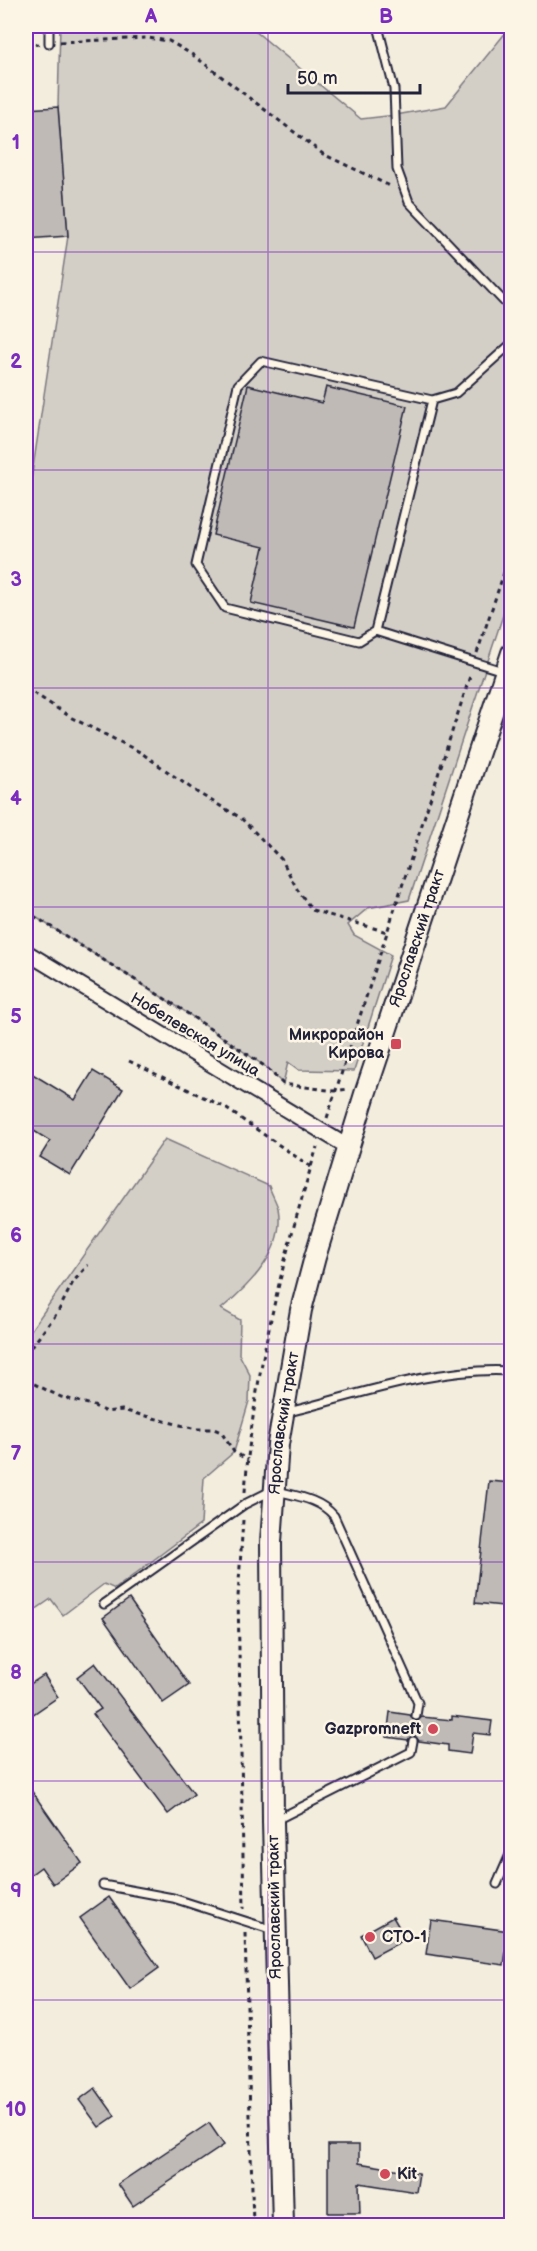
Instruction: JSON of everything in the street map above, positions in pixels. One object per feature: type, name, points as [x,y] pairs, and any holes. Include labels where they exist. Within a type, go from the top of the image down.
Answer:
[{"type":"street","name":"Ярославский тракт","points":[[283,2226],[275,1931],[270,1542],[273,1490],[283,1413],[301,1310],[348,1147],[508,662]]},
{"type":"street","name":"Нобелевская улица","points":[[26,952],[348,1147]]},
{"type":"lane","points":[[49,26],[49,43]]},
{"type":"lane","points":[[378,26],[394,89],[397,169],[409,202],[512,310]]},
{"type":"lane","points":[[432,400],[375,631],[359,641],[225,608],[196,565],[238,385],[261,361],[432,400],[456,393],[512,343]]},
{"type":"lane","points":[[375,631],[474,662],[508,662]]},
{"type":"lane","points":[[283,1413],[428,1378],[489,1370],[512,1371]]},
{"type":"lane","points":[[104,1604],[244,1504],[273,1490],[315,1501],[327,1508],[334,1516],[418,1702],[416,1716]]},
{"type":"lane","points":[[273,1822],[411,1752],[413,1740]]},
{"type":"lane","points":[[497,1884],[512,1850]]},
{"type":"lane","points":[[103,1885],[173,1898],[275,1931]]},
{"type":"path","points":[[26,46],[148,38],[169,41],[193,55],[323,154],[405,193]]},
{"type":"path","points":[[26,688],[72,718],[140,752],[198,793],[241,818],[282,860],[297,889],[312,910],[387,932],[512,549]]},
{"type":"path","points":[[26,911],[181,1009],[266,1067],[283,1084]]},
{"type":"path","points":[[129,1061],[224,1107],[311,1167]]},
{"type":"path","points":[[26,1354],[58,1312],[73,1281],[88,1264]]},
{"type":"path","points":[[26,1380],[62,1397],[92,1405],[106,1412],[122,1410],[185,1426],[214,1429],[221,1432],[234,1452],[248,1460]]},
{"type":"shaded area","points":[[60,26],[249,26],[361,119],[446,106],[511,26],[511,591],[409,900],[368,908],[348,925],[354,935],[391,955],[354,1071],[299,1070],[288,1062],[283,1084],[266,1067],[181,1009],[26,911],[26,514],[68,236],[58,107]]},
{"type":"shaded area","points":[[165,1139],[269,1186],[278,1208],[277,1238],[271,1252],[254,1278],[221,1309],[240,1320],[239,1354],[250,1375],[249,1401],[234,1452],[204,1478],[201,1524],[115,1589],[104,1584],[63,1615],[51,1599],[26,1616],[26,1337]]},
{"type":"building","points":[[58,107],[68,236],[26,239],[26,109]]},
{"type":"building","points":[[248,385],[322,403],[326,387],[407,406],[354,627],[251,603],[264,547],[213,535]]},
{"type":"building","points":[[26,1070],[75,1100],[93,1071],[123,1089],[70,1175],[40,1157],[50,1141],[26,1126]]},
{"type":"building","points":[[489,1481],[512,1483],[512,1607],[475,1603]]},
{"type":"building","points":[[129,1599],[189,1685],[163,1703],[103,1618]]},
{"type":"building","points":[[95,1663],[194,1794],[168,1814],[93,1714],[101,1709],[77,1677]]},
{"type":"building","points":[[44,1675],[58,1697],[26,1719],[26,1687]]},
{"type":"building","points":[[390,1712],[410,1715],[416,1722],[422,1717],[452,1720],[452,1716],[492,1721],[490,1735],[473,1733],[470,1754],[448,1751],[448,1745],[419,1741],[415,1736],[408,1740],[387,1737]]},
{"type":"building","points":[[26,1783],[82,1863],[53,1884],[41,1867],[26,1878]]},
{"type":"building","points":[[109,1897],[159,1968],[130,1989],[80,1918]]},
{"type":"building","points":[[393,1917],[406,1939],[372,1957],[361,1935]]},
{"type":"building","points":[[431,1920],[509,1931],[504,1965],[426,1954]]},
{"type":"building","points":[[95,2088],[115,2116],[99,2127],[79,2100]]},
{"type":"building","points":[[209,2123],[224,2145],[133,2206],[118,2184]]},
{"type":"building","points":[[328,2145],[359,2145],[359,2163],[419,2173],[416,2192],[359,2183],[360,2213],[328,2213]]},
{"type":"place","name":"Микрорайон Кирова","points":[[396,1044]]},
{"type":"place","name":"Gazpromneft","points":[[433,1729]]},
{"type":"place","name":"СТО-1","points":[[370,1937]]},
{"type":"place","name":"Kit","points":[[385,2174]]}]
